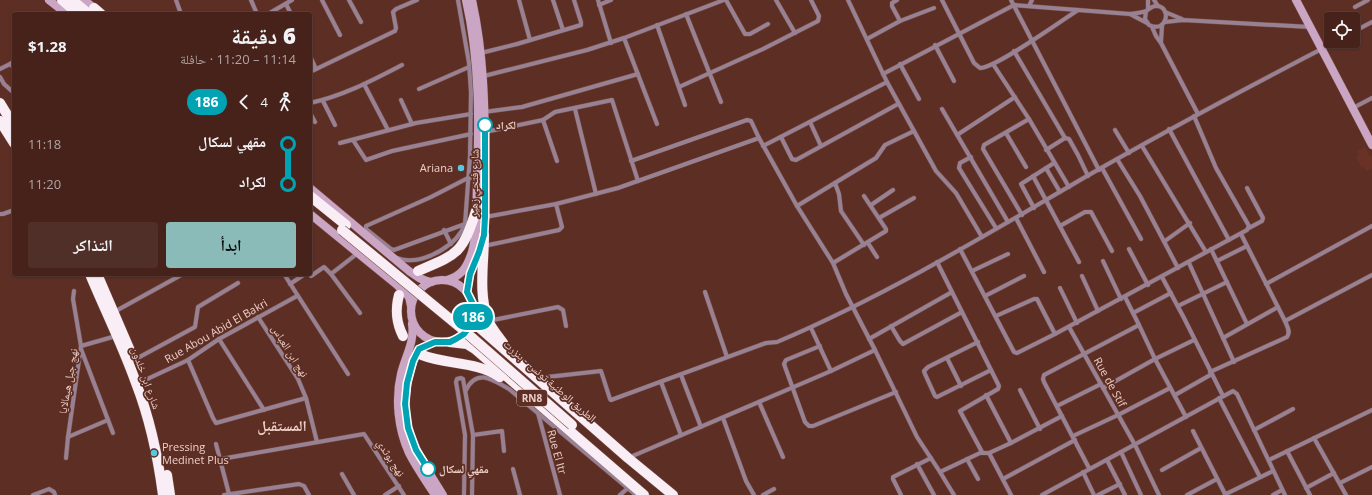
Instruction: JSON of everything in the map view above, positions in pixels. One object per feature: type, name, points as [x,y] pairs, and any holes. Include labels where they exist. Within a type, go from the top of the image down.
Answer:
[{"type":"highway","points":[[62,0],[77,12]]},
{"type":"highway","points":[[72,0],[94,12]]},
{"type":"highway","points":[[0,103],[12,123]]},
{"type":"highway","points":[[0,121],[12,140]]},
{"type":"highway","name":"الطريق الوطنية تونس - بنزرت","points":[[312,198],[344,228],[461,328],[662,495]]},
{"type":"highway","name":"الطريق الوطنية تونس - بنزرت","points":[[312,206],[344,228]]},
{"type":"highway","points":[[418,271],[451,257],[457,252],[466,240],[476,211]]},
{"type":"highway","points":[[484,235],[483,293],[488,321],[504,345],[529,371]]},
{"type":"highway","name":"شارع ابن خلدون","points":[[91,276],[134,360],[143,381],[160,439],[170,495]]},
{"type":"highway","name":"شارع ابن خلدون","points":[[98,276],[114,312],[148,421],[158,457],[163,495]]},
{"type":"highway","points":[[399,295],[396,315],[403,336]]},
{"type":"highway","points":[[473,318],[481,329],[628,458],[673,495]]},
{"type":"highway","name":"RN8","points":[[450,342],[467,344],[644,495]]},
{"type":"highway","name":"RN8","points":[[422,355],[432,359],[464,363],[492,371],[516,388],[522,390]]},
{"type":"highway","name":"الطريق الوطنية تونس - بنزرت","points":[[574,423],[652,495]]},
{"type":"street","points":[[50,0],[65,12]]},
{"type":"street","points":[[84,0],[95,12]]},
{"type":"street","points":[[176,0],[180,12]]},
{"type":"street","points":[[251,0],[256,12]]},
{"type":"street","points":[[272,12],[292,0]]},
{"type":"street","points":[[322,0],[340,35]]},
{"type":"street","points":[[349,0],[361,22]]},
{"type":"street","points":[[312,71],[395,31],[396,28],[393,12],[396,9],[417,0]]},
{"type":"street","points":[[394,257],[406,260],[417,259],[442,250],[451,244],[462,231],[465,224],[471,114],[469,67],[458,0]]},
{"type":"street","name":"شارع فتحي زهير","points":[[447,280],[456,278],[461,274],[472,252],[475,236],[477,177],[477,77],[470,19],[466,0]]},
{"type":"street","name":"شارع فتحي زهير","points":[[467,292],[470,274],[484,235],[485,217],[484,76],[472,0]]},
{"type":"street","points":[[519,0],[530,40]]},
{"type":"street","points":[[553,0],[563,30]]},
{"type":"street","points":[[481,53],[582,24],[574,0]]},
{"type":"street","points":[[611,0],[598,2],[611,43]]},
{"type":"street","points":[[484,76],[562,57],[611,43],[725,0],[745,34],[750,34],[768,24]]},
{"type":"street","points":[[776,0],[795,33]]},
{"type":"street","points":[[679,86],[763,49],[820,20],[811,0]]},
{"type":"street","points":[[848,0],[898,104],[936,171],[956,193],[982,237]]},
{"type":"street","points":[[897,0],[892,3],[892,6],[900,21]]},
{"type":"street","points":[[942,0],[976,66],[980,68],[993,64],[1078,10]]},
{"type":"street","points":[[1011,0],[1100,169],[1141,239]]},
{"type":"street","points":[[1029,6],[1032,0]]},
{"type":"street","points":[[1147,23],[1145,19],[1148,0]]},
{"type":"street","points":[[1154,0],[1158,6],[1166,12],[1183,20]]},
{"type":"street","points":[[1355,8],[1368,0]]},
{"type":"street","points":[[1298,1],[1321,49],[1372,145]]},
{"type":"street","points":[[286,4],[290,12]]},
{"type":"street","points":[[883,74],[935,45],[1014,5],[1130,14],[1158,6]]},
{"type":"street","points":[[867,39],[900,21],[934,8]]},
{"type":"street","points":[[1161,43],[1166,12]]},
{"type":"street","points":[[686,14],[720,102]]},
{"type":"street","points":[[1130,14],[1152,27],[1161,43],[1196,115],[1216,168],[1249,228]]},
{"type":"street","points":[[1152,27],[1183,20],[1310,27]]},
{"type":"street","points":[[1360,28],[1372,22]]},
{"type":"street","points":[[657,25],[685,105]]},
{"type":"street","points":[[624,38],[657,124]]},
{"type":"street","points":[[935,45],[954,81]]},
{"type":"street","points":[[538,378],[601,371],[611,400],[766,342],[774,343],[810,328],[853,308],[1034,208],[1169,129],[1324,48]]},
{"type":"street","points":[[1014,51],[1065,138],[1069,139],[1073,145],[1088,176]]},
{"type":"street","points":[[312,60],[316,69]]},
{"type":"street","points":[[0,69],[12,62]]},
{"type":"street","points":[[900,64],[919,99]]},
{"type":"street","points":[[993,64],[1029,119],[1069,187]]},
{"type":"street","points":[[312,104],[323,101],[364,84],[402,65]]},
{"type":"street","points":[[419,89],[469,67]]},
{"type":"street","points":[[484,112],[522,107],[638,74]]},
{"type":"street","points":[[0,77],[4,84],[12,91]]},
{"type":"street","points":[[763,146],[887,82]]},
{"type":"street","points":[[364,84],[388,130]]},
{"type":"street","points":[[957,135],[1015,97]]},
{"type":"street","points":[[1353,108],[1372,98]]},
{"type":"street","points":[[402,100],[412,124]]},
{"type":"street","points":[[485,132],[543,120],[555,112],[612,100],[638,181]]},
{"type":"street","points":[[323,101],[335,125]]},
{"type":"street","points":[[781,138],[793,160],[898,104]]},
{"type":"street","points":[[575,109],[596,194]]},
{"type":"street","points":[[942,109],[1008,222]]},
{"type":"street","points":[[340,144],[412,124],[471,114]]},
{"type":"street","points":[[312,117],[315,122]]},
{"type":"street","points":[[1022,214],[983,149],[984,145],[1029,119]]},
{"type":"street","points":[[543,120],[557,161]]},
{"type":"street","points":[[631,161],[747,120],[753,123],[763,146],[797,206],[833,263],[853,308],[917,437],[954,495]]},
{"type":"street","points":[[810,122],[821,146]]},
{"type":"street","points":[[1169,129],[1229,240]]},
{"type":"street","points":[[1115,130],[1129,153]]},
{"type":"street","points":[[797,206],[876,158],[885,145],[914,131]]},
{"type":"street","points":[[1006,133],[1026,167]]},
{"type":"street","points":[[353,140],[366,160],[392,150],[471,134]]},
{"type":"street","points":[[485,217],[556,204],[596,194],[638,181],[759,138]]},
{"type":"street","points":[[1046,150],[1065,138]]},
{"type":"street","points":[[1142,146],[1190,223],[1206,252]]},
{"type":"street","points":[[971,157],[960,163],[959,168],[996,228]]},
{"type":"street","points":[[1117,159],[1140,196],[1178,268]]},
{"type":"street","points":[[1034,208],[1021,185],[1054,163]]},
{"type":"street","points":[[1046,168],[1060,192]]},
{"type":"street","points":[[1033,176],[1078,262]]},
{"type":"street","points":[[465,224],[444,230],[391,250],[366,229],[366,226],[431,197],[468,178],[477,177]]},
{"type":"street","points":[[835,183],[839,194],[841,211],[864,245]]},
{"type":"street","points":[[960,249],[1014,352],[1017,353],[1148,285],[1262,221],[1264,218],[1247,188]]},
{"type":"street","points":[[312,190],[421,279],[426,282],[431,282]]},
{"type":"street","points":[[871,205],[894,190]]},
{"type":"street","points":[[833,263],[886,231],[864,196]]},
{"type":"street","points":[[879,218],[914,198]]},
{"type":"street","points":[[484,246],[559,230],[562,226],[556,204]]},
{"type":"street","points":[[0,214],[12,211]]},
{"type":"street","points":[[1060,226],[1085,212],[1091,212],[1112,251]]},
{"type":"street","points":[[312,216],[397,285],[409,297],[411,302],[411,315],[414,332],[400,377],[398,414],[406,446],[435,495]]},
{"type":"street","points":[[1016,218],[1044,272]]},
{"type":"street","points":[[1165,241],[1190,223]]},
{"type":"street","points":[[1266,284],[1372,226]]},
{"type":"street","points":[[444,230],[451,244]]},
{"type":"street","points":[[1175,395],[1211,373],[1287,337],[1289,332],[1285,321],[1241,234]]},
{"type":"street","points":[[868,243],[877,257]]},
{"type":"street","points":[[1217,261],[1247,246]]},
{"type":"street","points":[[1129,249],[1148,285]]},
{"type":"street","points":[[1211,249],[1248,324]]},
{"type":"street","points":[[331,274],[358,253]]},
{"type":"street","points":[[972,270],[1008,254]]},
{"type":"street","points":[[1103,261],[1133,313],[1155,359],[1186,416]]},
{"type":"street","points":[[937,262],[999,387],[961,409],[960,412],[982,452]]},
{"type":"street","points":[[1188,263],[1234,362]]},
{"type":"street","points":[[312,275],[324,267],[360,313]]},
{"type":"street","points":[[1285,321],[1372,275]]},
{"type":"street","points":[[114,312],[179,276]]},
{"type":"street","points":[[285,276],[348,374]]},
{"type":"street","points":[[290,284],[302,276]]},
{"type":"street","points":[[985,296],[1024,276]]},
{"type":"street","points":[[1082,276],[1098,311]]},
{"type":"street","points":[[1162,277],[1211,373],[1260,477]]},
{"type":"street","points":[[435,342],[420,333],[415,327],[411,315],[412,302],[416,293],[423,286],[431,282],[439,280],[455,282],[462,286],[467,292],[473,304],[473,318],[470,326],[464,334],[450,342],[435,342],[422,347],[415,357],[407,383],[405,404],[408,428],[413,443],[443,495]]},
{"type":"street","points":[[1178,306],[1227,282]]},
{"type":"street","points":[[134,360],[195,327],[198,307],[238,283]]},
{"type":"street","points":[[1060,288],[1076,323]]},
{"type":"street","points":[[74,291],[73,299],[81,348],[113,433]]},
{"type":"street","points":[[705,292],[727,357]]},
{"type":"street","points":[[869,339],[952,292]]},
{"type":"street","points":[[1133,313],[1171,293]]},
{"type":"street","name":"Rue Abou Abid El Bakri","points":[[143,381],[188,360],[219,339],[297,296]]},
{"type":"street","points":[[996,316],[1037,299],[1056,334]]},
{"type":"street","points":[[488,321],[558,307],[563,310],[566,326]]},
{"type":"street","points":[[1223,338],[1278,307]]},
{"type":"street","points":[[891,326],[903,344],[962,312]]},
{"type":"street","name":"نهج ابن العباس","points":[[258,317],[298,378],[306,398],[317,442]]},
{"type":"street","points":[[1090,468],[1044,382],[1043,377],[1044,375],[1139,325]]},
{"type":"street","name":"Rue de Stif","points":[[1069,327],[1135,445],[1157,494]]},
{"type":"street","points":[[810,328],[831,371]]},
{"type":"street","name":"نهج جبل هيمالايا","points":[[66,458],[81,348],[120,334]]},
{"type":"street","points":[[219,339],[264,410]]},
{"type":"street","points":[[1057,406],[1102,386],[1194,340]]},
{"type":"street","points":[[978,342],[928,367],[924,371],[935,396],[938,397],[990,370]]},
{"type":"street","points":[[820,346],[784,362],[792,388],[805,422],[808,425],[811,426],[896,392]]},
{"type":"street","points":[[628,458],[831,371],[875,350]]},
{"type":"street","points":[[947,358],[961,386]]},
{"type":"street","points":[[188,360],[215,422],[306,398]]},
{"type":"street","points":[[681,375],[701,427]]},
{"type":"street","points":[[466,391],[473,380],[484,377],[509,390],[636,495]]},
{"type":"street","points":[[464,495],[465,435],[456,382],[459,378],[463,379],[466,391],[473,435],[472,495]]},
{"type":"street","points":[[661,382],[681,435]]},
{"type":"street","points":[[1003,479],[1074,438],[1170,388]]},
{"type":"street","points":[[1020,390],[1040,429]]},
{"type":"street","points":[[1042,495],[1231,391],[1235,392],[1285,495]]},
{"type":"street","points":[[986,395],[1011,443]]},
{"type":"street","points":[[759,402],[783,457]]},
{"type":"street","points":[[1254,430],[1293,410]]},
{"type":"street","points":[[1269,460],[1372,410]]},
{"type":"street","name":"Rue El Itr","points":[[538,413],[560,495]]},
{"type":"street","points":[[940,472],[982,452],[989,453],[1011,443],[1062,416]]},
{"type":"street","points":[[723,418],[746,481],[754,495]]},
{"type":"street","points":[[68,438],[108,420]]},
{"type":"street","points":[[473,435],[502,431],[504,451]]},
{"type":"street","points":[[1193,431],[1226,494],[1273,471]]},
{"type":"street","name":"نهج بوثدي","points":[[317,442],[361,434],[366,435],[404,495]]},
{"type":"street","points":[[1314,438],[1346,495]]},
{"type":"street","points":[[221,459],[317,442]]},
{"type":"street","points":[[216,444],[221,459],[227,495],[299,484],[304,486],[309,495]]},
{"type":"street","points":[[1162,470],[1201,448]]},
{"type":"street","points":[[1288,451],[1310,495]]},
{"type":"street","points":[[1121,452],[1141,495]]},
{"type":"street","points":[[989,453],[1011,495]]},
{"type":"street","points":[[901,495],[893,477],[931,458]]},
{"type":"street","points":[[967,459],[978,479]]},
{"type":"street","points":[[1107,460],[1125,495]]},
{"type":"street","points":[[917,464],[934,495]]},
{"type":"street","points":[[1340,483],[1372,467]]},
{"type":"street","points":[[513,469],[520,495]]},
{"type":"street","points":[[1083,472],[1094,495]]},
{"type":"street","points":[[1306,488],[1334,473]]},
{"type":"street","points":[[342,474],[354,495]]},
{"type":"street","points":[[1187,495],[1217,479]]},
{"type":"street","points":[[1098,495],[1120,484]]},
{"type":"street","points":[[385,495],[399,486]]},
{"type":"street","points":[[623,494],[628,488]]},
{"type":"street","points":[[33,495],[49,489],[54,492],[55,495]]},
{"type":"street","points":[[763,495],[774,489]]},
{"type":"street","points":[[1273,495],[1282,490]]},
{"type":"shaded area","points":[[1365,147],[1370,156],[1372,156],[1372,168],[1366,171],[1364,167],[1362,168],[1356,157],[1359,155],[1357,151]]},
{"type":"bus line","name":"186","points":[[428,469],[416,450],[408,428],[405,394],[413,361],[419,349],[435,342],[450,342],[456,339],[464,334],[470,326],[473,318],[473,304],[467,292],[470,274],[484,235],[485,125]]},
{"type":"place","name":"لكراد","points":[[485,125]]},
{"type":"place","name":"Ariana","points":[[461,168]]},
{"type":"place","name":"Pressing Medinet Plus","points":[[154,453]]},
{"type":"place","name":"مقهي لسكال","points":[[428,469]]},
{"type":"district","name":"المستقبل","points":[[282,426]]}]
